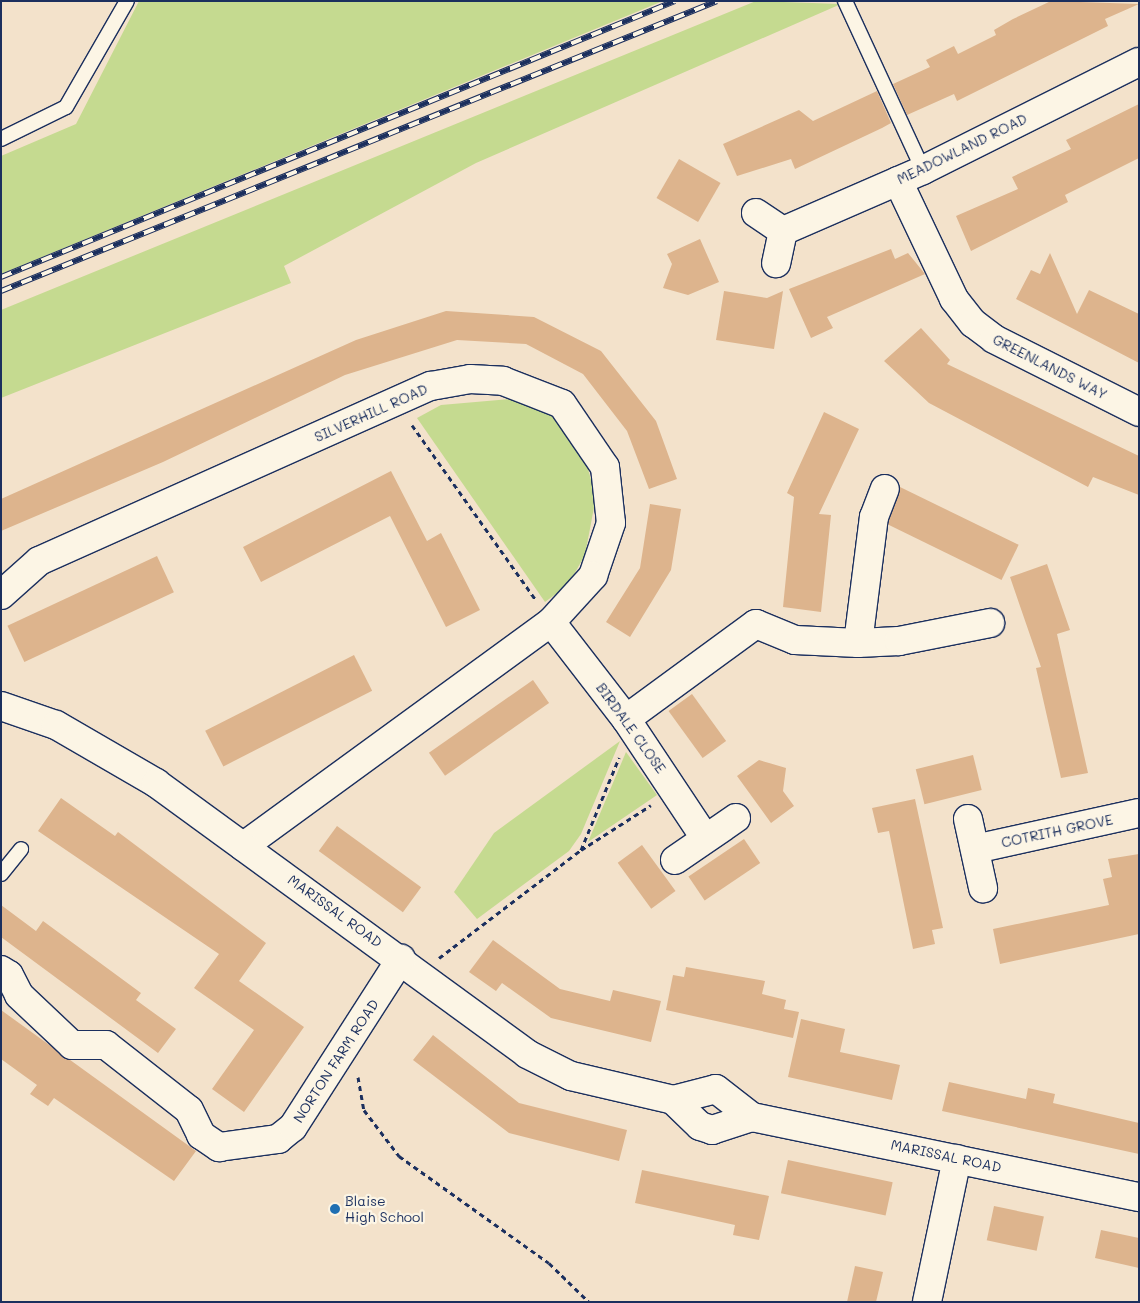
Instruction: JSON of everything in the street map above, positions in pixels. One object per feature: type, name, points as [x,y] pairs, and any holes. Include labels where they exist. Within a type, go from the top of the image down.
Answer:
[{"type":"street","name":"MEADOWLAND ROAD","points":[[783,231],[910,175],[1139,62]]},
{"type":"street","name":"GREENLANDS WAY","points":[[910,175],[954,299],[974,323],[994,339],[1139,412]]},
{"type":"street","points":[[756,213],[783,231],[776,263]]},
{"type":"street","name":"SILVERHILL ROAD","points":[[1,595],[39,561],[431,386],[470,379],[503,381],[546,395],[576,418],[605,467],[611,524],[593,576],[551,622],[243,847]]},
{"type":"street","points":[[858,643],[874,517],[885,489]]},
{"type":"street","name":"BIRDALE CLOSE","points":[[551,622],[629,723],[705,838]]},
{"type":"street","points":[[629,723],[756,624],[794,640],[858,643],[899,641],[990,623]]},
{"type":"street","name":"MARISSAL ROAD","points":[[1,706],[56,725],[118,760],[549,1066],[571,1076],[673,1100],[716,1089],[752,1116],[1139,1196]]},
{"type":"street","name":"COTRITH GROVE","points":[[975,849],[1139,813]]},
{"type":"street","points":[[675,860],[736,818]]},
{"type":"street","points":[[968,819],[983,888]]},
{"type":"street","name":"NORTON FARM ROAD","points":[[1,970],[9,975],[19,995],[72,1045],[106,1045],[189,1110],[201,1135],[219,1147],[278,1138],[293,1127],[408,965]]},
{"type":"street","points":[[673,1100],[700,1126],[712,1130],[752,1116]]},
{"type":"street","points":[[927,1302],[957,1159]]},
{"type":"lane","points":[[1,139],[66,107],[127,1]]},
{"type":"lane","points":[[845,1],[910,175]]},
{"type":"lane","points":[[1,874],[20,849]]},
{"type":"path","points":[[396,402],[551,622]]},
{"type":"path","points":[[581,850],[629,723]]},
{"type":"path","points":[[408,965],[437,960],[581,850],[675,790]]},
{"type":"path","points":[[357,1066],[364,1110],[399,1156],[549,1263],[589,1302]]},
{"type":"green space","points":[[139,1],[663,1],[1,274],[1,156],[76,124]]},
{"type":"green space","points":[[756,1],[841,4],[476,163],[284,266],[291,283],[1,398],[1,310]]},
{"type":"green space","points":[[510,399],[549,413],[572,436],[586,462],[596,497],[585,555],[568,585],[545,602],[417,418],[441,405]]},
{"type":"green space","points":[[620,741],[581,834],[569,851],[477,919],[454,892],[494,833]]},
{"type":"green space","points":[[626,752],[657,795],[588,842]]},
{"type":"building","points":[[1051,1],[1139,4],[1105,19],[1108,26],[957,101],[954,94],[907,115],[893,84],[930,67],[926,60],[954,46],[958,54],[996,35],[994,30],[1013,19]]},
{"type":"building","points":[[877,91],[891,123],[795,169],[791,159],[737,176],[723,144],[799,110],[813,121]]},
{"type":"building","points":[[1139,104],[1139,158],[1065,195],[1068,202],[971,251],[956,216],[1018,189],[1012,177],[1071,149],[1066,140]]},
{"type":"building","points":[[679,159],[721,183],[698,222],[656,198]]},
{"type":"building","points":[[700,239],[719,282],[688,295],[663,288],[672,264],[667,254]]},
{"type":"building","points":[[891,249],[895,259],[908,253],[925,274],[827,317],[833,328],[811,338],[789,289]]},
{"type":"building","points":[[1050,253],[1077,314],[1089,290],[1139,314],[1139,363],[1016,299],[1031,270],[1040,274]]},
{"type":"building","points":[[724,291],[767,298],[783,291],[774,349],[716,340]]},
{"type":"building","points":[[446,311],[534,317],[601,351],[656,421],[677,479],[649,489],[627,431],[583,374],[526,344],[457,340],[345,375],[163,462],[1,531],[1,499],[356,340]]},
{"type":"building","points":[[921,328],[950,360],[947,364],[1139,456],[1139,495],[1093,477],[1088,487],[929,403],[884,361]]},
{"type":"building","points":[[824,412],[859,429],[819,514],[831,515],[821,612],[783,607],[794,497],[787,493]]},
{"type":"building","points":[[391,471],[427,541],[441,533],[480,610],[446,627],[390,516],[261,582],[243,547]]},
{"type":"building","points":[[900,487],[1019,545],[1002,580],[883,522]]},
{"type":"building","points":[[650,504],[681,509],[671,570],[630,637],[606,622],[640,568]]},
{"type":"building","points":[[157,556],[174,592],[24,662],[7,626]]},
{"type":"building","points":[[1047,564],[1070,630],[1057,634],[1088,773],[1061,778],[1036,668],[1041,667],[1010,577]]},
{"type":"building","points":[[354,655],[372,691],[223,766],[205,731]]},
{"type":"building","points":[[533,680],[549,703],[445,776],[429,753]]},
{"type":"building","points":[[692,694],[726,741],[703,758],[669,711]]},
{"type":"building","points":[[973,755],[982,790],[924,804],[916,769]]},
{"type":"building","points":[[759,760],[786,768],[783,791],[794,806],[771,823],[737,776]]},
{"type":"building","points":[[61,798],[115,836],[118,832],[266,943],[239,981],[304,1027],[244,1112],[212,1089],[254,1030],[194,988],[219,954],[38,831]]},
{"type":"building","points":[[915,799],[943,928],[932,930],[935,944],[913,949],[889,831],[878,833],[872,808]]},
{"type":"building","points":[[337,826],[421,887],[403,912],[319,851]]},
{"type":"building","points":[[744,839],[760,863],[705,901],[688,876]]},
{"type":"building","points":[[642,845],[676,891],[651,909],[618,863]]},
{"type":"building","points":[[1139,854],[1139,934],[1000,964],[993,929],[1109,905],[1103,879],[1112,877],[1108,859]]},
{"type":"building","points":[[1,905],[36,931],[43,921],[141,993],[136,1000],[176,1029],[158,1053],[1,937]]},
{"type":"building","points":[[493,940],[560,989],[610,1001],[613,990],[661,1001],[651,1042],[551,1018],[502,983],[496,991],[469,972]]},
{"type":"building","points":[[686,967],[765,981],[762,994],[786,1000],[784,1009],[799,1012],[793,1038],[666,1010],[673,975],[684,977]]},
{"type":"building","points":[[1,1010],[196,1151],[174,1181],[54,1098],[48,1106],[30,1094],[37,1085],[1,1059]]},
{"type":"building","points":[[801,1019],[845,1029],[840,1052],[900,1065],[892,1100],[788,1077]]},
{"type":"building","points":[[433,1035],[519,1103],[627,1130],[619,1161],[509,1133],[413,1060]]},
{"type":"building","points":[[949,1082],[1026,1099],[1028,1088],[1055,1094],[1053,1103],[1139,1123],[1139,1154],[942,1111]]},
{"type":"building","points":[[788,1160],[893,1182],[886,1216],[781,1193]]},
{"type":"building","points":[[642,1170],[769,1196],[759,1240],[733,1235],[735,1225],[635,1203]]},
{"type":"building","points":[[994,1206],[1044,1217],[1037,1251],[987,1240]]},
{"type":"building","points":[[1101,1230],[1139,1238],[1139,1268],[1095,1258]]},
{"type":"building","points":[[855,1266],[883,1272],[876,1302],[847,1302]]},
{"type":"railway","points":[[1,277],[675,1]]},
{"type":"railway","points":[[1,291],[717,1]]},
{"type":"place","name":"Blaise High School","points":[[335,1209]]}]
